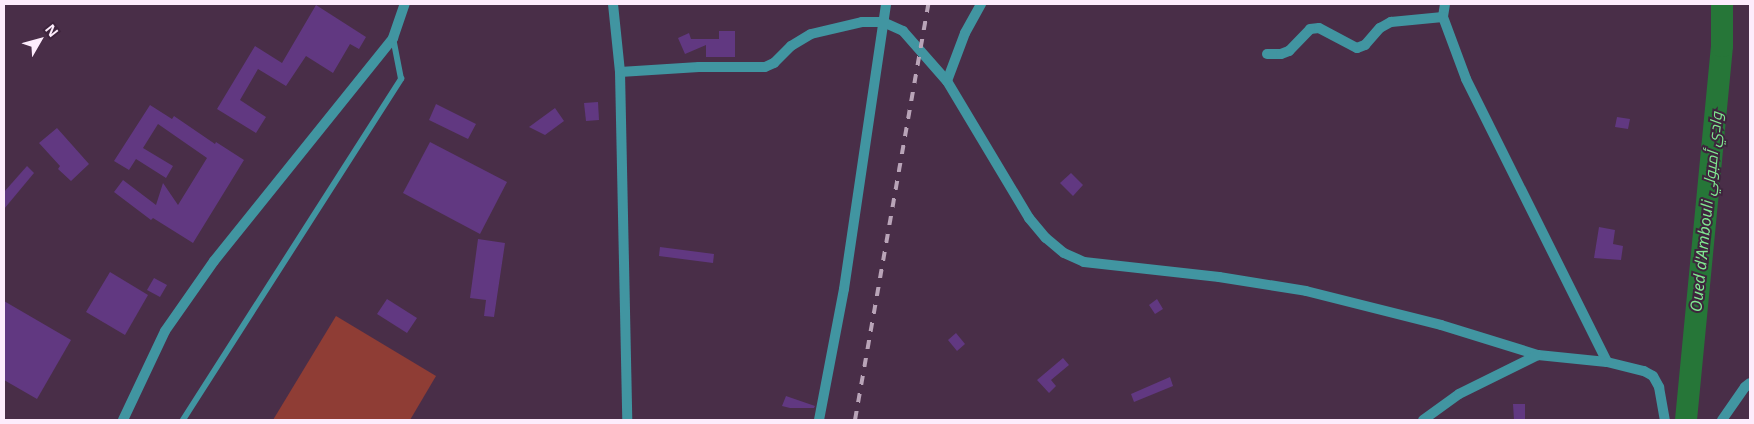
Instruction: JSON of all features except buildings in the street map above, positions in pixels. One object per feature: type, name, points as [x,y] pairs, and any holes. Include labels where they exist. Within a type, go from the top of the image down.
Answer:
[{"type":"street","points":[[123,420],[165,331],[214,261],[393,38],[406,4]]},
{"type":"street","points":[[613,4],[620,72],[627,420]]},
{"type":"street","points":[[819,420],[844,289],[886,4]]},
{"type":"street","points":[[947,81],[965,33],[981,4]]},
{"type":"street","points":[[1445,4],[1443,17],[1466,79],[1607,362]]},
{"type":"street","points":[[1267,54],[1281,54],[1289,51],[1302,34],[1310,29],[1319,28],[1357,48],[1364,45],[1380,28],[1391,22],[1443,17]]},
{"type":"street","points":[[620,72],[699,67],[765,67],[774,63],[791,46],[811,34],[862,22],[883,22],[904,31],[947,81],[1029,218],[1046,238],[1064,253],[1084,262],[1220,277],[1306,291],[1441,325],[1538,355],[1607,362],[1644,371],[1653,376],[1659,387],[1665,420]]},
{"type":"street","points":[[1423,420],[1458,394],[1538,355]]},
{"type":"street","points":[[1722,420],[1745,387],[1750,383]]},
{"type":"lane","points":[[183,420],[401,79],[393,38]]},
{"type":"shaded area","points":[[336,316],[436,376],[410,420],[273,420]]},
{"type":"waterway","name":"Oued d'Ambouli وادي أمبولي","points":[[1686,420],[1722,46],[1722,4]]},
{"type":"railway","points":[[855,420],[928,4]]}]
